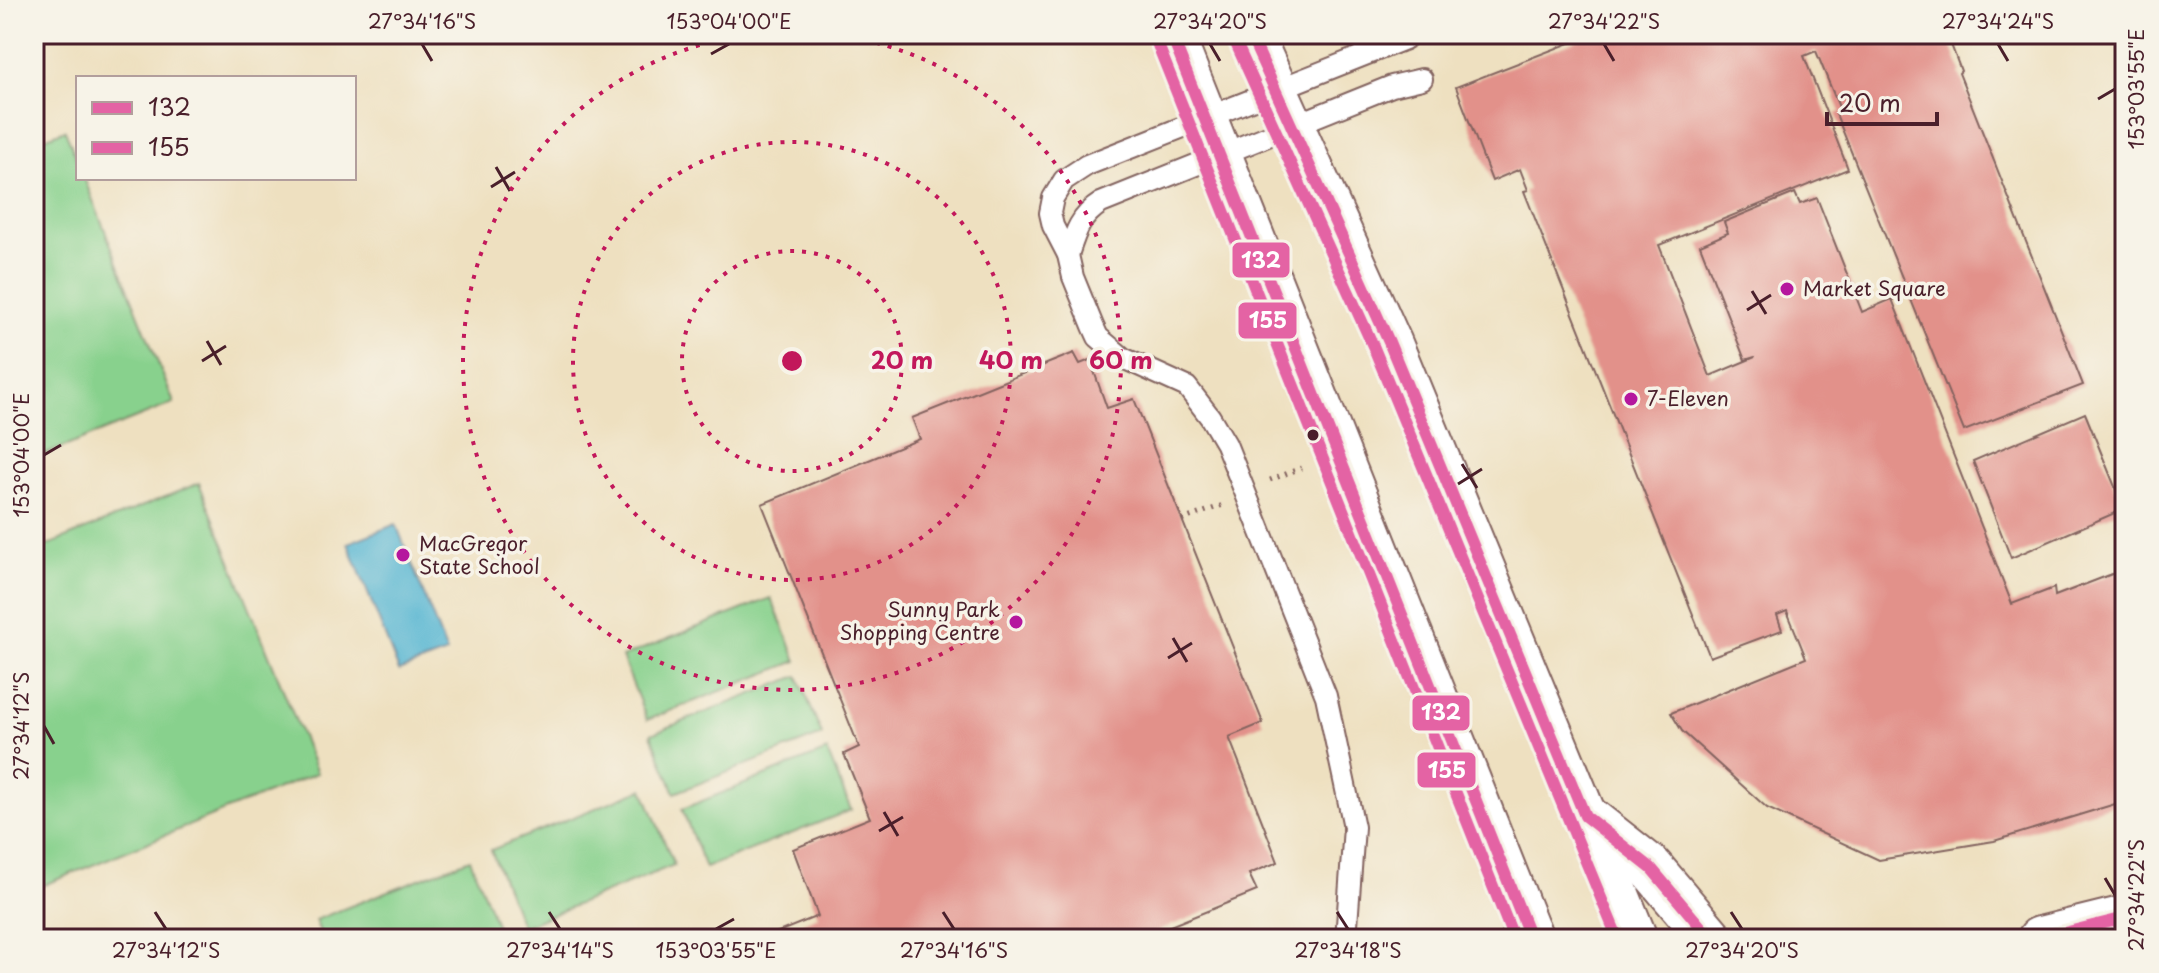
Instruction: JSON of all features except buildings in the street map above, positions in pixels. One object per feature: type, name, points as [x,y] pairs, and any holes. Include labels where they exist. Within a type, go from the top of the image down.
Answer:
[{"type":"main road","points":[[1171,34],[1410,630],[1527,936]]},
{"type":"main road","points":[[1250,34],[1395,356],[1635,939]]},
{"type":"main road","points":[[1585,816],[1651,868],[1711,939]]},
{"type":"main road","points":[[2040,939],[2125,918]]},
{"type":"lane","points":[[1068,255],[1077,226],[1101,203],[1212,137],[1285,107],[1405,39]]},
{"type":"lane","points":[[1346,939],[1354,827],[1326,696],[1242,482],[1226,444],[1198,398],[1173,379],[1123,358],[1098,337],[1050,213],[1053,198],[1064,180],[1087,165],[1212,137],[1285,107],[1422,79]]},
{"type":"path","points":[[1261,483],[1306,466]]},
{"type":"path","points":[[1182,520],[1231,501]]},
{"type":"green space","points":[[65,130],[76,158],[76,180],[85,180],[174,403],[34,459],[34,142]]},
{"type":"green space","points":[[199,483],[317,773],[34,889],[34,551]]},
{"type":"green space","points":[[771,598],[797,661],[647,720],[622,657]]},
{"type":"green space","points":[[798,676],[822,735],[675,793],[651,734]]},
{"type":"green space","points":[[827,751],[851,810],[705,868],[682,809]]},
{"type":"green space","points":[[643,789],[674,865],[522,927],[491,850]]},
{"type":"green space","points":[[470,859],[501,937],[323,939],[315,920]]},
{"type":"water","points":[[396,524],[447,653],[399,671],[348,543]]},
{"type":"transit line","name":"132","points":[[1171,34],[1531,939]]},
{"type":"transit line","name":"132","points":[[1250,34],[1389,342],[1585,816],[1651,868],[1711,939]]},
{"type":"transit line","name":"155","points":[[1156,40],[1514,939]]},
{"type":"transit line","name":"155","points":[[1235,41],[1374,348],[1618,939]]},
{"type":"transit line","name":"132","points":[[2040,939],[2125,918]]},
{"type":"place","name":"Market Square","points":[[1787,289]]},
{"type":"place","name":"7-Eleven","points":[[1631,399]]},
{"type":"place","name":"MacGregor State School","points":[[403,555]]},
{"type":"place","name":"Sunny Park Shopping Centre","points":[[1016,622]]}]
